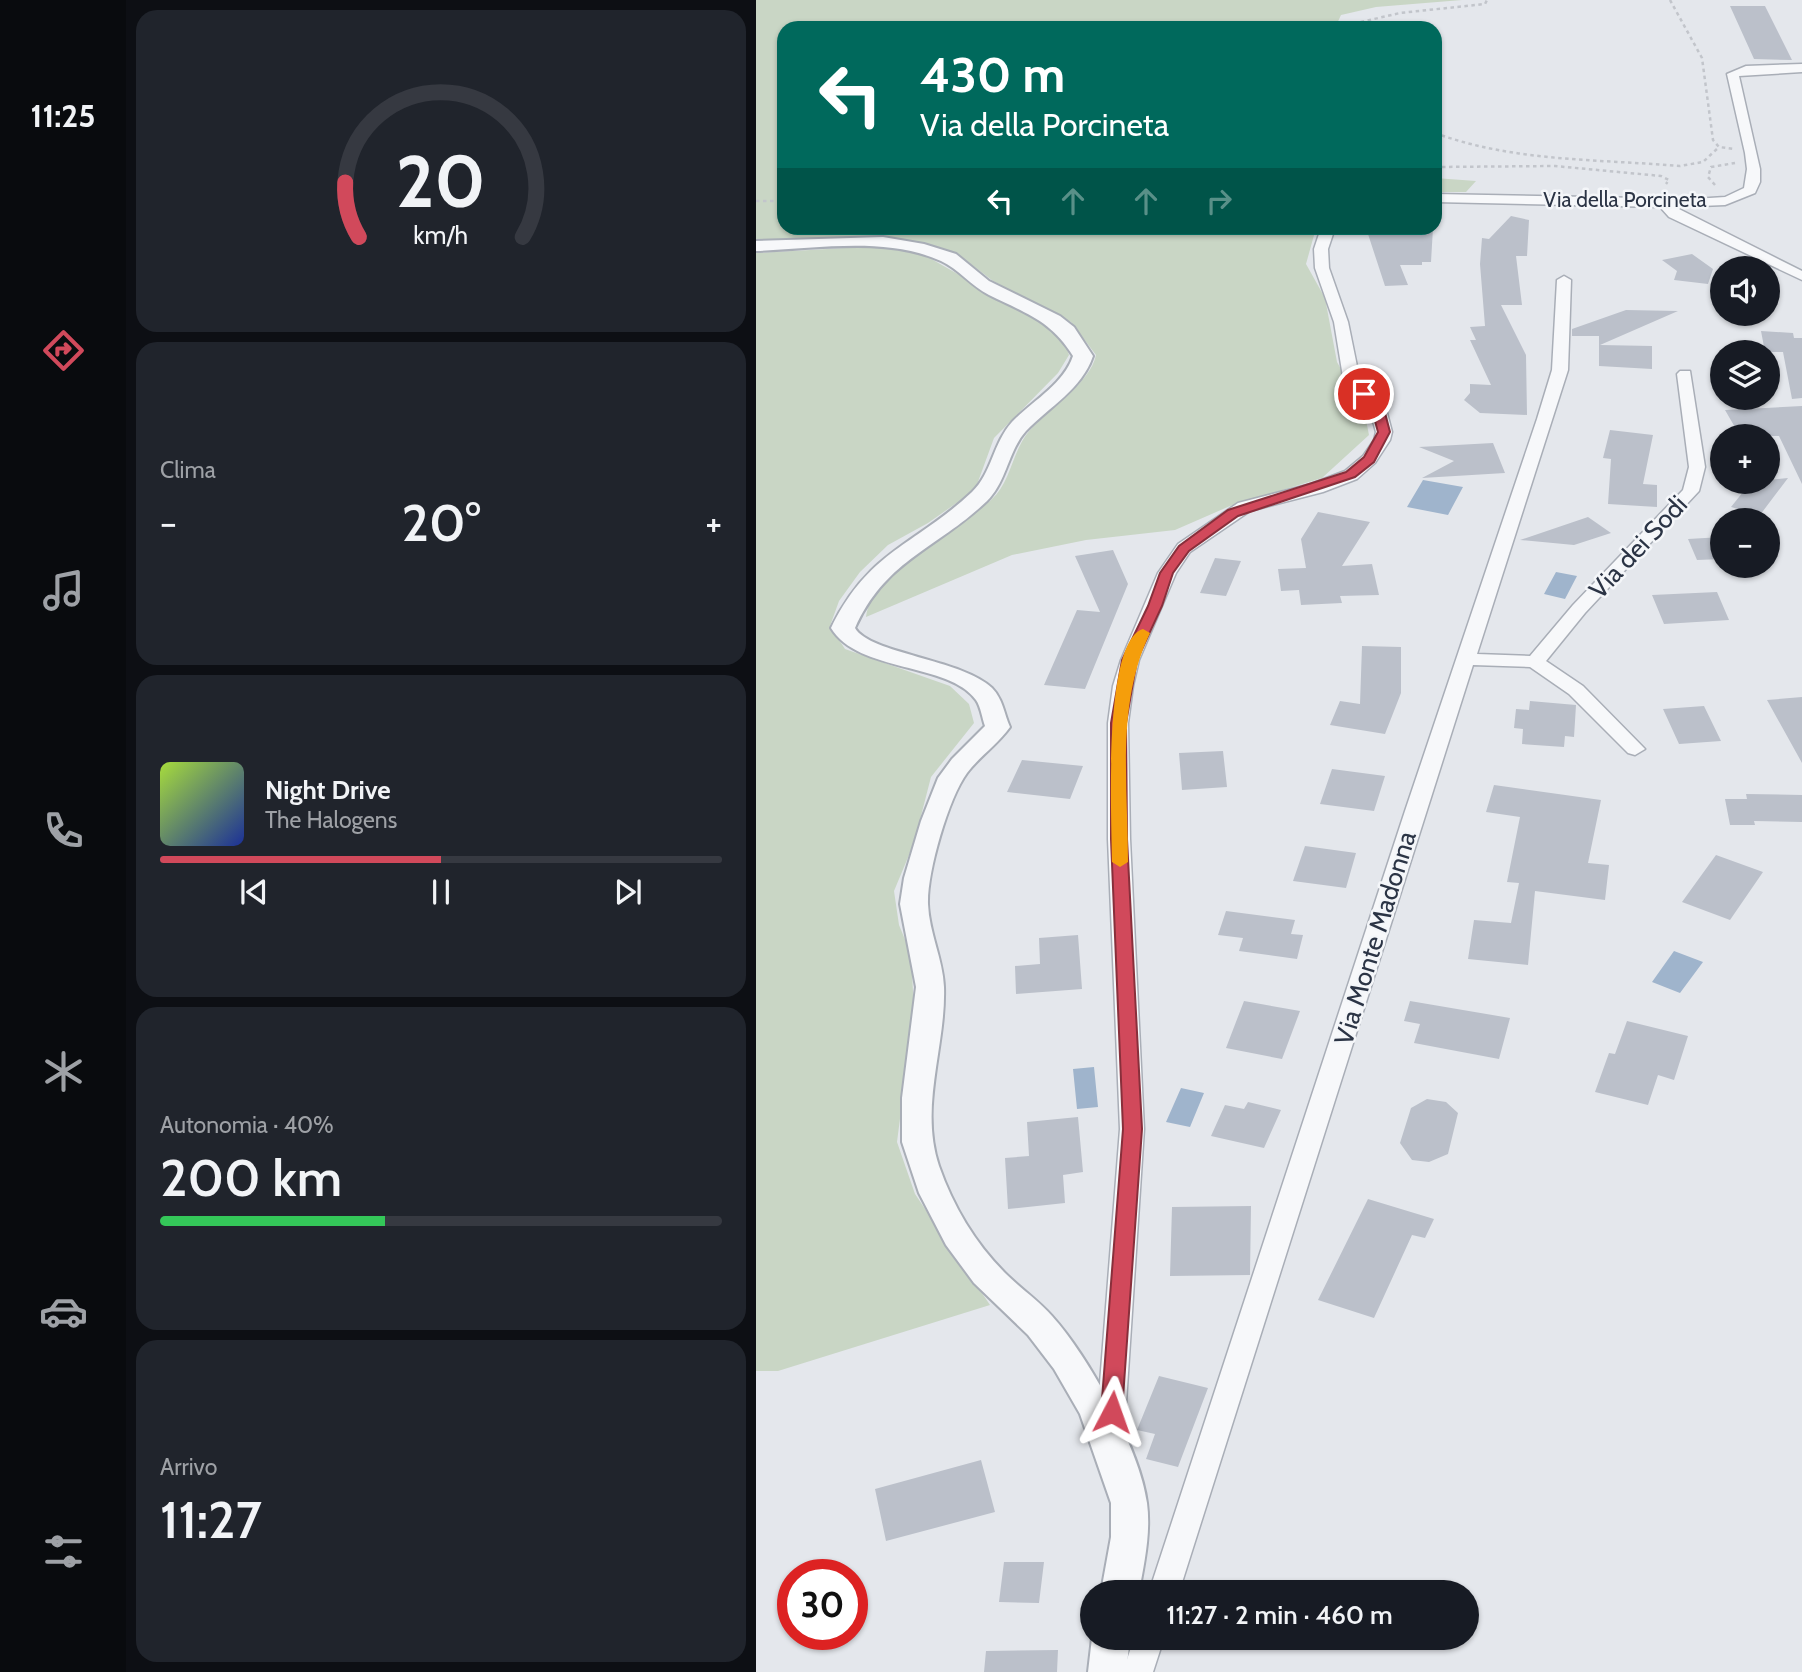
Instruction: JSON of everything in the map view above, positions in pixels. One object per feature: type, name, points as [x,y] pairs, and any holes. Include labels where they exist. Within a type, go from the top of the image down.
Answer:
[{"type":"street","name":"Via della Porcineta","points":[[1442,198],[1664,203],[1715,201],[1745,192],[1754,182],[1753,159],[1733,74],[1746,70],[1802,68]]},
{"type":"street","points":[[1664,203],[1674,214],[1802,276]]},
{"type":"street","points":[[1109,1440],[1132,1129],[1119,839],[1118,723],[1123,686],[1130,660],[1167,573],[1184,548],[1211,527],[1244,508],[1317,488],[1350,475],[1369,460],[1382,440],[1384,432],[1379,413],[1351,377],[1341,322],[1322,268],[1321,249],[1326,235]]},
{"type":"street","points":[[756,246],[883,242],[924,249],[950,258],[983,285],[1053,320],[1067,331],[1083,356],[1074,374],[1016,430],[996,473],[981,496],[881,567],[853,605],[843,628],[849,638],[862,646],[957,677],[981,691],[991,704],[992,717],[998,727],[953,775],[940,806],[914,895],[930,988],[929,1027],[920,1069],[915,1134],[923,1166],[958,1236],[985,1273],[1038,1324],[1065,1357],[1085,1388],[1109,1440],[1129,1503],[1128,1552],[1122,1580]]},
{"type":"street","name":"Via Monte Madonna","points":[[1168,1580],[1560,370],[1564,280]]},
{"type":"street","name":"Via dei Sodi","points":[[1535,662],[1579,609],[1690,491],[1698,467],[1685,374]]},
{"type":"street","points":[[1466,659],[1535,662],[1581,695],[1634,749]]},
{"type":"street","points":[[1107,1672],[1110,1650]]},
{"type":"street","points":[[1138,1672],[1145,1650]]},
{"type":"path","points":[[1366,21],[1400,13],[1485,4],[1487,0]]},
{"type":"path","points":[[1670,0],[1702,58],[1707,86],[1706,108],[1713,140],[1719,147],[1738,150],[1753,159]]},
{"type":"path","points":[[1442,136],[1455,142],[1542,156],[1680,166],[1703,162],[1719,147]]},
{"type":"path","points":[[1712,187],[1716,184],[1708,177],[1710,167],[1753,159]]},
{"type":"path","points":[[1442,167],[1572,167],[1661,176],[1669,180],[1664,184],[1672,186]]},
{"type":"path","points":[[756,201],[777,201]]},
{"type":"green space","points":[[756,0],[1462,0],[1376,7],[1341,15],[1338,21],[777,21],[777,235],[1314,235],[1306,264],[1325,298],[1337,362],[1364,410],[1369,435],[1322,478],[1230,506],[1175,530],[1086,540],[1012,555],[866,617],[872,598],[900,565],[991,500],[1008,475],[1024,438],[1078,385],[1096,355],[1071,322],[993,281],[959,255],[932,245],[885,238],[756,242]]},
{"type":"green space","points":[[1442,179],[1476,181],[1466,192],[1442,192]]},
{"type":"green space","points":[[897,247],[919,252],[1046,324],[1063,338],[1069,355],[1058,373],[994,438],[975,490],[928,523],[888,545],[860,572],[839,601],[830,626],[845,649],[950,686],[969,704],[974,723],[931,777],[914,843],[894,891],[899,925],[911,954],[914,1010],[897,1142],[915,1194],[990,1305],[778,1371],[756,1371],[756,253]]},
{"type":"water","points":[[1423,480],[1463,487],[1448,515],[1407,507]]},
{"type":"water","points":[[1556,572],[1577,576],[1565,599],[1544,594]]},
{"type":"water","points":[[1674,951],[1703,962],[1680,993],[1652,982]]},
{"type":"water","points":[[1094,1067],[1098,1107],[1077,1109],[1073,1069]]},
{"type":"water","points":[[1181,1088],[1204,1093],[1190,1127],[1166,1122]]},
{"type":"building","points":[[1730,6],[1765,6],[1792,60],[1754,59]]},
{"type":"building","points":[[1511,216],[1529,220],[1527,256],[1516,256],[1522,305],[1501,305],[1526,355],[1527,415],[1480,413],[1464,400],[1470,393],[1470,384],[1491,385],[1470,340],[1476,340],[1470,327],[1485,326],[1480,264],[1482,238],[1489,239]]},
{"type":"building","points":[[1368,235],[1433,235],[1431,262],[1422,262],[1422,265],[1400,265],[1408,285],[1385,286]]},
{"type":"building","points":[[1692,254],[1710,267],[1708,284],[1674,280],[1677,271],[1662,260]]},
{"type":"building","points":[[1626,310],[1678,311],[1600,345],[1652,346],[1652,369],[1599,366],[1599,336],[1572,336],[1572,329]]},
{"type":"building","points":[[1761,331],[1793,333],[1794,338],[1802,338],[1802,398],[1792,399],[1783,352],[1780,352],[1780,340],[1763,340]]},
{"type":"building","points":[[1802,406],[1802,484],[1780,438],[1780,424],[1733,424],[1725,410],[1780,410],[1780,407]]},
{"type":"building","points":[[1610,430],[1653,435],[1643,484],[1657,485],[1657,507],[1608,504],[1611,459],[1603,458]]},
{"type":"building","points":[[1493,443],[1505,473],[1422,478],[1454,461],[1419,447]]},
{"type":"building","points":[[1788,478],[1780,489],[1780,479]]},
{"type":"building","points":[[1741,494],[1776,494],[1765,508],[1731,507]]},
{"type":"building","points":[[1318,512],[1370,522],[1342,566],[1372,564],[1379,595],[1340,596],[1342,603],[1301,605],[1299,590],[1281,591],[1278,569],[1306,568],[1301,539]]},
{"type":"building","points":[[1588,517],[1611,533],[1574,545],[1520,540]]},
{"type":"building","points":[[1710,538],[1710,559],[1697,560],[1688,539]]},
{"type":"building","points":[[1113,550],[1128,584],[1085,689],[1044,685],[1077,610],[1100,612],[1075,556]]},
{"type":"building","points":[[1215,558],[1241,561],[1226,596],[1200,593]]},
{"type":"building","points":[[1717,592],[1729,620],[1664,624],[1652,595]]},
{"type":"building","points":[[1362,646],[1401,647],[1401,693],[1385,734],[1330,725],[1340,701],[1360,704]]},
{"type":"building","points":[[1802,697],[1802,763],[1767,700]]},
{"type":"building","points":[[1530,701],[1576,705],[1574,737],[1565,736],[1564,747],[1522,744],[1523,729],[1514,728],[1516,709],[1529,710]]},
{"type":"building","points":[[1704,706],[1721,741],[1679,744],[1663,709]]},
{"type":"building","points":[[1223,751],[1227,787],[1182,790],[1179,753]]},
{"type":"building","points":[[1022,760],[1083,766],[1070,799],[1007,792]]},
{"type":"building","points":[[1332,769],[1385,776],[1374,811],[1320,804]]},
{"type":"building","points":[[1494,785],[1601,800],[1588,863],[1609,865],[1605,900],[1535,891],[1528,965],[1468,959],[1474,920],[1511,923],[1519,883],[1507,882],[1520,817],[1486,812]]},
{"type":"building","points":[[1746,794],[1802,795],[1802,822],[1754,821],[1755,825],[1730,825],[1725,799],[1747,799]]},
{"type":"building","points":[[1305,846],[1356,853],[1346,888],[1293,881]]},
{"type":"building","points":[[1716,855],[1763,872],[1730,920],[1682,902]]},
{"type":"building","points":[[1226,911],[1295,920],[1291,934],[1303,935],[1297,959],[1239,951],[1243,938],[1218,935]]},
{"type":"building","points":[[1078,935],[1082,989],[1016,994],[1015,966],[1040,964],[1039,938]]},
{"type":"building","points":[[1244,1001],[1300,1011],[1282,1059],[1226,1048]]},
{"type":"building","points":[[1410,1001],[1510,1018],[1499,1059],[1414,1043],[1420,1024],[1404,1021]]},
{"type":"building","points":[[1627,1021],[1688,1036],[1674,1080],[1658,1075],[1648,1105],[1595,1092],[1609,1053],[1615,1054]]},
{"type":"building","points":[[1427,1099],[1446,1102],[1458,1113],[1448,1154],[1429,1162],[1412,1160],[1400,1143],[1411,1108]]},
{"type":"building","points":[[1248,1102],[1281,1110],[1264,1148],[1211,1136],[1225,1105],[1244,1109]]},
{"type":"building","points":[[1078,1117],[1083,1172],[1063,1175],[1065,1203],[1008,1209],[1005,1158],[1029,1156],[1027,1122]]},
{"type":"building","points":[[1368,1199],[1434,1219],[1425,1238],[1412,1235],[1374,1318],[1318,1300]]},
{"type":"building","points":[[1251,1206],[1250,1275],[1170,1276],[1172,1207]]},
{"type":"building","points":[[1159,1376],[1208,1388],[1178,1467],[1146,1459],[1155,1434],[1137,1430]]},
{"type":"building","points":[[981,1460],[995,1512],[886,1541],[875,1489]]},
{"type":"building","points":[[1004,1562],[1044,1562],[1039,1603],[999,1602]]},
{"type":"building","points":[[1058,1650],[1057,1672],[984,1672],[986,1651]]},
{"type":"slow traffic","points":[[1120,862],[1119,705],[1130,660],[1143,633]]},
{"type":"route","points":[[1112,1412],[1132,1129],[1119,839],[1118,723],[1123,686],[1130,660],[1150,619],[1161,585],[1170,565],[1184,548],[1233,513],[1266,500],[1335,482],[1350,475],[1369,460],[1381,443],[1384,432],[1379,413],[1364,394]]}]
